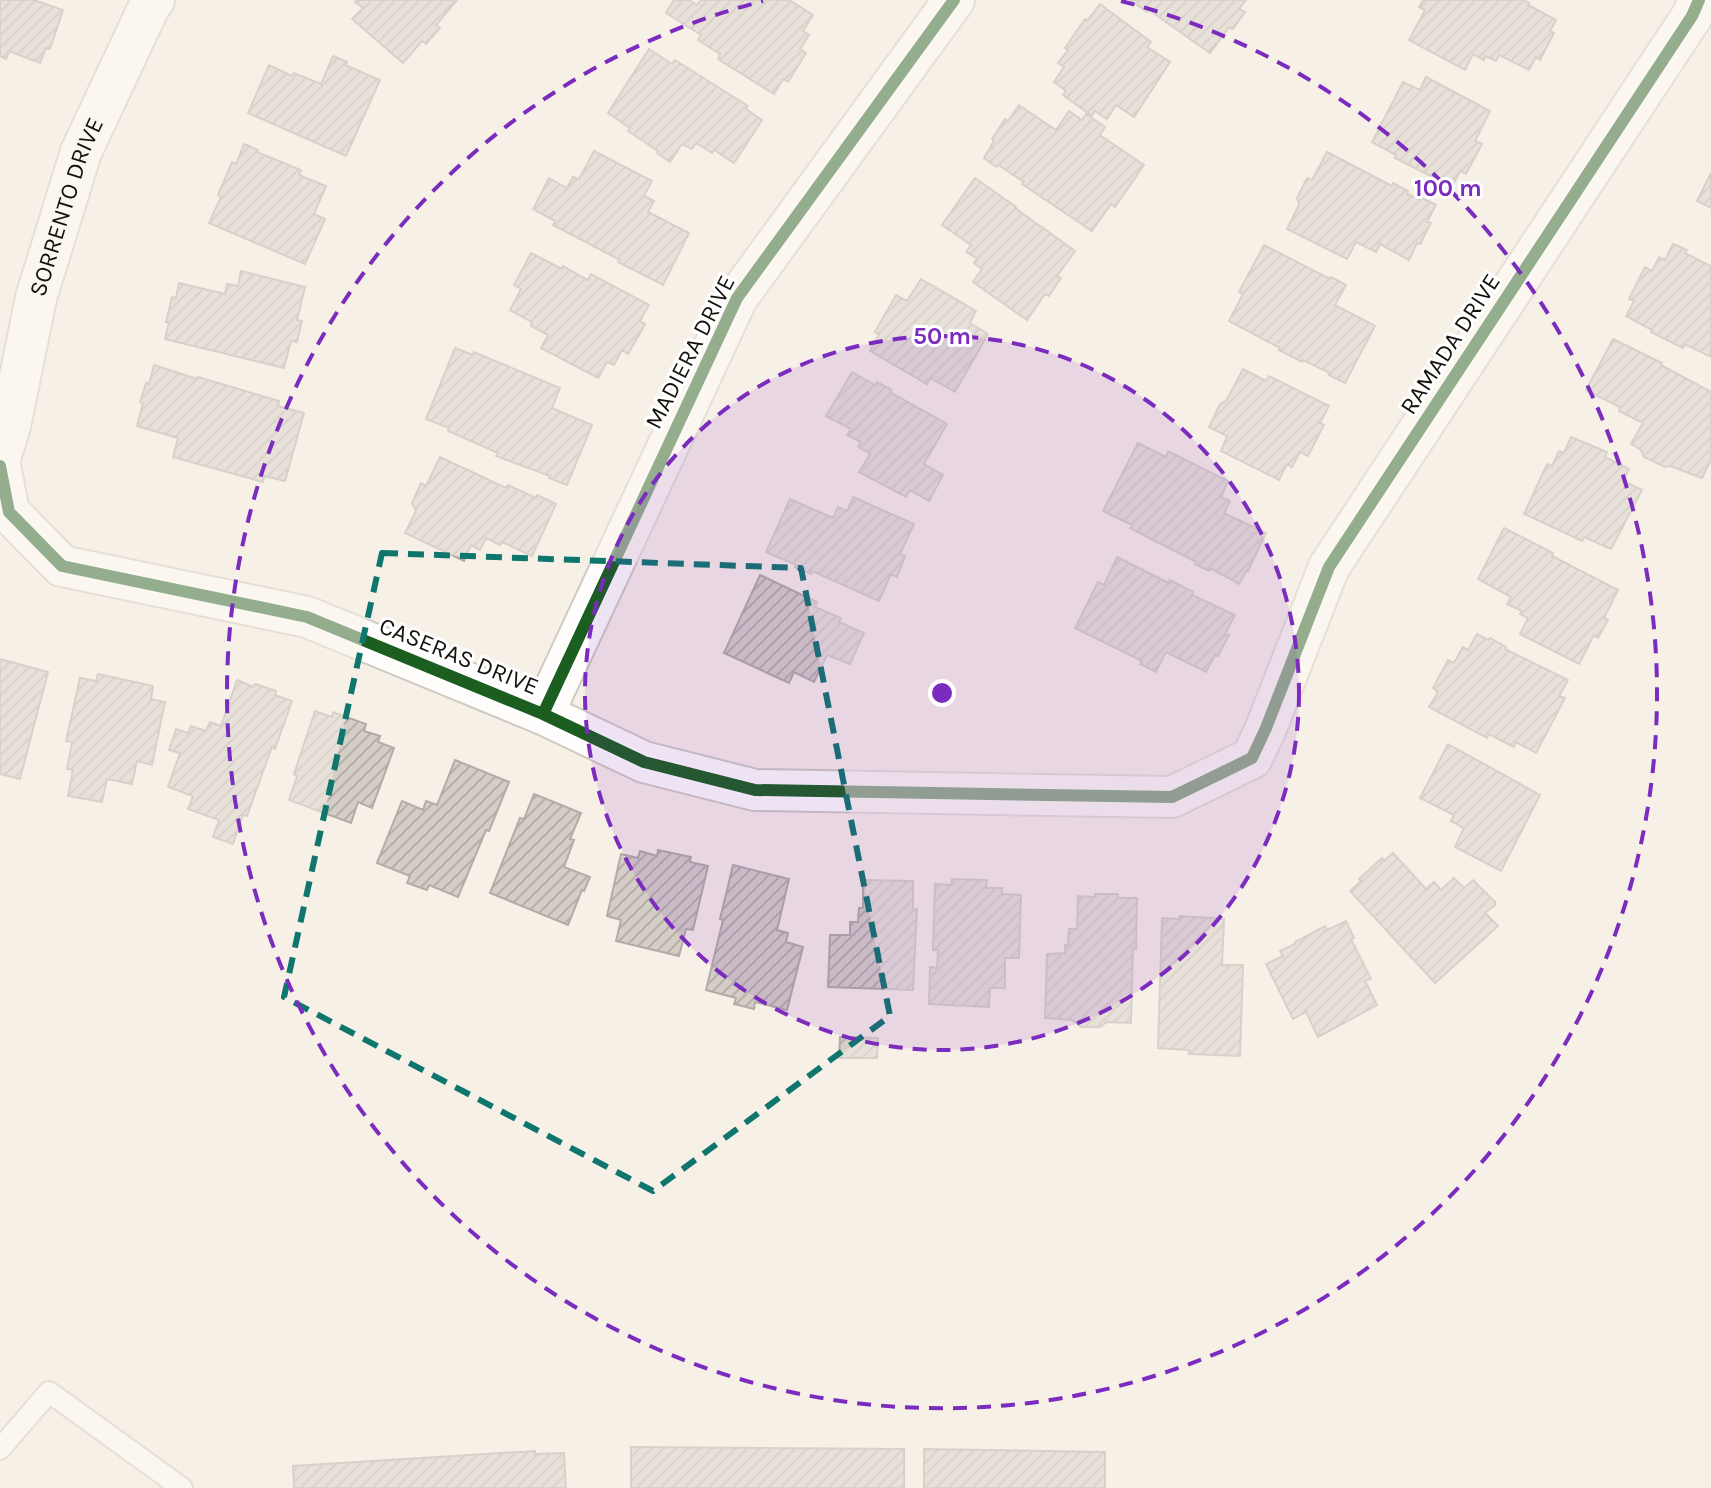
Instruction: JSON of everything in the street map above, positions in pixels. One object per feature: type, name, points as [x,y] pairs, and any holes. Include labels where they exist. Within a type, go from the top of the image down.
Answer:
[{"type":"street","name":"SORRENTO DRIVE","points":[[5,442],[36,298],[81,152],[154,0]]},
{"type":"street","name":"MADIERA DRIVE","points":[[543,714],[737,298],[954,0]]},
{"type":"street","name":"RAMADA DRIVE","points":[[1266,728],[1329,567],[1692,16],[1699,0]]},
{"type":"street","name":"CASERAS DRIVE","points":[[0,466],[9,512],[62,566],[307,617],[543,714],[644,762],[755,790],[1172,797],[1252,758],[1266,728]]},
{"type":"lane","points":[[0,1449],[49,1392],[182,1488]]},
{"type":"highlighted area","points":[[382,553],[801,568],[890,1016],[653,1191],[284,997]]},
{"type":"building","points":[[0,0],[34,0],[63,10],[50,49],[46,48],[40,63],[9,51],[6,59],[0,56]]},
{"type":"building","points":[[356,0],[457,0],[436,25],[440,28],[426,44],[422,41],[403,63],[352,19],[363,8]]},
{"type":"building","points":[[674,0],[689,0],[697,5],[701,0],[789,0],[813,15],[803,31],[809,35],[800,49],[806,53],[788,82],[783,79],[774,94],[718,59],[720,54],[698,40],[701,35],[666,13]]},
{"type":"building","points":[[1130,0],[1246,0],[1239,9],[1245,12],[1233,29],[1229,27],[1210,53]]},
{"type":"building","points":[[1423,0],[1523,0],[1556,20],[1550,31],[1554,33],[1540,60],[1536,57],[1529,70],[1499,55],[1496,61],[1485,56],[1484,60],[1473,54],[1465,70],[1409,40],[1425,10],[1419,7]]},
{"type":"building","points":[[1100,4],[1151,42],[1147,47],[1170,62],[1134,117],[1116,105],[1107,119],[1095,111],[1092,116],[1063,95],[1066,91],[1054,82],[1064,67],[1058,63],[1068,50],[1065,48],[1085,19],[1087,21]]},
{"type":"building","points":[[649,49],[672,64],[675,60],[748,106],[746,109],[762,120],[734,163],[696,143],[692,149],[682,144],[670,162],[608,113]]},
{"type":"building","points":[[333,56],[347,62],[345,65],[380,80],[346,156],[248,113],[269,65],[292,76],[294,73],[321,84]]},
{"type":"building","points":[[1426,77],[1490,111],[1475,141],[1482,144],[1466,174],[1460,171],[1452,187],[1395,158],[1396,155],[1372,142],[1403,82],[1420,90]]},
{"type":"building","points":[[1019,105],[1056,130],[1069,111],[1082,120],[1086,114],[1105,127],[1100,135],[1144,165],[1115,207],[1111,204],[1092,231],[1022,184],[1024,182],[984,158],[1005,119],[1008,121]]},
{"type":"building","points":[[244,144],[301,170],[299,175],[326,186],[314,214],[325,219],[305,264],[209,223],[232,162],[236,164]]},
{"type":"building","points":[[594,151],[652,181],[644,196],[654,201],[648,212],[689,233],[663,285],[553,225],[555,221],[533,209],[549,178],[567,188],[573,177],[579,179]]},
{"type":"building","points":[[1327,152],[1392,186],[1393,183],[1408,191],[1407,194],[1436,205],[1427,222],[1431,223],[1409,260],[1380,244],[1376,252],[1356,242],[1347,259],[1287,229],[1299,205],[1297,198],[1307,178],[1312,180]]},
{"type":"building","points":[[1711,173],[1711,208],[1697,201]]},
{"type":"building","points":[[975,178],[1075,251],[1057,276],[1061,278],[1049,296],[1045,294],[1027,320],[973,282],[982,269],[974,263],[977,258],[966,252],[971,245],[942,225]]},
{"type":"building","points":[[1673,244],[1711,266],[1711,357],[1685,344],[1683,348],[1626,316],[1634,301],[1629,299],[1645,267],[1652,271],[1659,257],[1665,260]]},
{"type":"building","points":[[1264,245],[1346,285],[1335,305],[1375,326],[1345,383],[1229,321],[1243,294],[1239,292]]},
{"type":"building","points":[[531,253],[588,280],[591,274],[649,305],[640,321],[645,324],[628,354],[622,350],[614,365],[607,362],[598,378],[541,348],[548,335],[510,310],[521,289],[514,285]]},
{"type":"building","points":[[241,271],[305,287],[297,320],[302,321],[297,342],[291,341],[284,368],[165,339],[172,297],[176,298],[179,283],[225,294],[227,284],[238,286]]},
{"type":"building","points":[[921,279],[976,311],[970,323],[988,334],[955,392],[930,378],[927,384],[870,351],[879,335],[875,332],[896,295],[907,301]]},
{"type":"building","points":[[1613,339],[1711,392],[1711,460],[1702,478],[1644,457],[1641,450],[1631,444],[1643,423],[1586,390]]},
{"type":"building","points":[[455,348],[473,355],[474,352],[560,388],[552,408],[592,425],[567,485],[496,456],[498,453],[426,419]]},
{"type":"building","points":[[154,365],[279,401],[278,406],[304,413],[285,481],[264,476],[263,482],[173,457],[178,438],[137,426],[143,403],[140,402]]},
{"type":"building","points":[[1243,369],[1266,381],[1269,376],[1329,406],[1320,423],[1324,425],[1308,456],[1300,452],[1292,467],[1287,464],[1279,480],[1221,451],[1227,436],[1209,427]]},
{"type":"building","points":[[852,372],[875,385],[877,382],[892,390],[890,392],[947,424],[924,464],[943,475],[929,501],[910,490],[906,497],[859,472],[870,454],[858,447],[861,442],[847,435],[851,429],[826,416]]},
{"type":"building","points":[[1571,437],[1607,452],[1605,457],[1629,469],[1623,481],[1642,490],[1611,549],[1584,537],[1582,541],[1524,514],[1547,464],[1552,466],[1559,451],[1564,453]]},
{"type":"building","points":[[1138,443],[1166,457],[1168,451],[1228,481],[1221,497],[1230,501],[1224,513],[1266,533],[1239,584],[1210,568],[1209,571],[1195,564],[1103,511]]},
{"type":"building","points":[[440,457],[506,488],[508,485],[556,504],[532,556],[486,538],[480,550],[471,545],[464,561],[405,533],[416,511],[412,503],[421,483],[426,486]]},
{"type":"building","points":[[853,497],[914,524],[900,554],[905,556],[897,577],[891,574],[879,601],[766,552],[790,499],[833,518],[838,507],[847,511]]},
{"type":"building","points":[[1504,528],[1618,590],[1604,618],[1608,620],[1598,638],[1594,635],[1579,664],[1520,634],[1528,618],[1520,614],[1522,611],[1507,604],[1511,597],[1478,579]]},
{"type":"building","points":[[1117,557],[1169,583],[1170,580],[1193,592],[1192,595],[1235,615],[1225,634],[1229,635],[1206,672],[1166,652],[1156,672],[1140,664],[1142,661],[1075,628],[1098,582],[1104,585]]},
{"type":"building","points":[[760,575],[817,602],[815,607],[841,618],[839,622],[864,633],[850,664],[827,655],[814,682],[794,672],[789,683],[724,653]]},
{"type":"building","points":[[1477,634],[1568,680],[1559,696],[1565,698],[1536,753],[1516,742],[1514,747],[1489,734],[1487,738],[1429,707],[1438,692],[1433,688],[1448,660],[1454,663],[1463,647],[1468,650]]},
{"type":"building","points":[[0,659],[48,672],[20,779],[0,774]]},
{"type":"building","points":[[98,674],[153,686],[151,699],[165,702],[152,765],[137,761],[132,784],[107,779],[102,802],[68,796],[73,770],[67,769],[72,742],[66,741],[80,678],[96,681]]},
{"type":"building","points":[[237,680],[276,691],[275,695],[292,701],[275,749],[272,747],[247,816],[243,815],[233,844],[213,837],[219,820],[188,809],[193,796],[168,787],[180,753],[169,750],[176,729],[188,733],[191,726],[206,731],[210,722],[221,726]]},
{"type":"building","points":[[315,711],[332,717],[333,712],[366,724],[364,731],[380,736],[378,742],[394,748],[372,808],[358,802],[351,823],[289,800],[297,776],[294,774]]},
{"type":"building","points":[[1448,744],[1540,795],[1501,871],[1455,847],[1464,828],[1451,821],[1454,815],[1420,798]]},
{"type":"building","points":[[455,760],[509,782],[458,897],[429,885],[427,890],[407,883],[410,876],[377,863],[402,801],[423,810],[426,801],[437,805]]},
{"type":"building","points":[[534,794],[581,813],[570,839],[574,840],[564,867],[590,877],[568,925],[490,893],[520,818],[524,819]]},
{"type":"building","points":[[658,850],[691,857],[690,862],[708,866],[693,930],[686,929],[679,956],[616,941],[621,920],[607,916],[621,854],[638,858],[640,851],[657,856]]},
{"type":"building","points":[[1393,853],[1426,889],[1434,882],[1441,890],[1454,878],[1464,888],[1473,880],[1495,902],[1485,913],[1498,926],[1435,983],[1350,891],[1382,858],[1384,861]]},
{"type":"building","points":[[733,865],[789,879],[777,930],[788,933],[786,942],[803,947],[787,1010],[755,1002],[754,1009],[734,1004],[736,998],[706,990]]},
{"type":"building","points":[[952,879],[987,880],[986,888],[1002,888],[1002,894],[1021,895],[1019,958],[1005,958],[1005,988],[990,988],[989,1007],[929,1004],[930,967],[937,968],[938,950],[933,950],[935,884],[951,885]]},
{"type":"building","points":[[863,880],[913,881],[913,909],[917,909],[913,990],[828,987],[830,935],[850,935],[850,922],[858,922],[859,908],[863,908]]},
{"type":"building","points":[[1095,894],[1137,898],[1131,1023],[1107,1022],[1100,1027],[1081,1027],[1072,1020],[1045,1018],[1047,954],[1065,953],[1069,929],[1077,929],[1078,896],[1095,897]]},
{"type":"building","points":[[1180,916],[1224,919],[1222,965],[1243,965],[1240,1056],[1189,1054],[1189,1050],[1158,1048],[1162,918],[1179,919]]},
{"type":"building","points":[[1346,921],[1354,938],[1351,939],[1371,979],[1365,981],[1377,1005],[1318,1037],[1306,1012],[1293,1019],[1266,964],[1283,956],[1280,951],[1295,942],[1325,926],[1327,930]]},
{"type":"building","points":[[840,1037],[878,1038],[877,1058],[839,1058]]},
{"type":"building","points":[[631,1447],[904,1449],[904,1488],[631,1488]]},
{"type":"building","points":[[924,1449],[1105,1452],[1105,1488],[924,1488]]},
{"type":"building","points":[[535,1451],[535,1454],[564,1453],[566,1488],[294,1488],[293,1466]]},
{"type":"cycle path","points":[[543,714],[737,298],[954,0]]},
{"type":"cycle path","points":[[0,466],[9,512],[62,566],[307,617],[543,714],[644,762],[755,790],[1172,797],[1252,758],[1329,567],[1692,16],[1699,0]]}]
